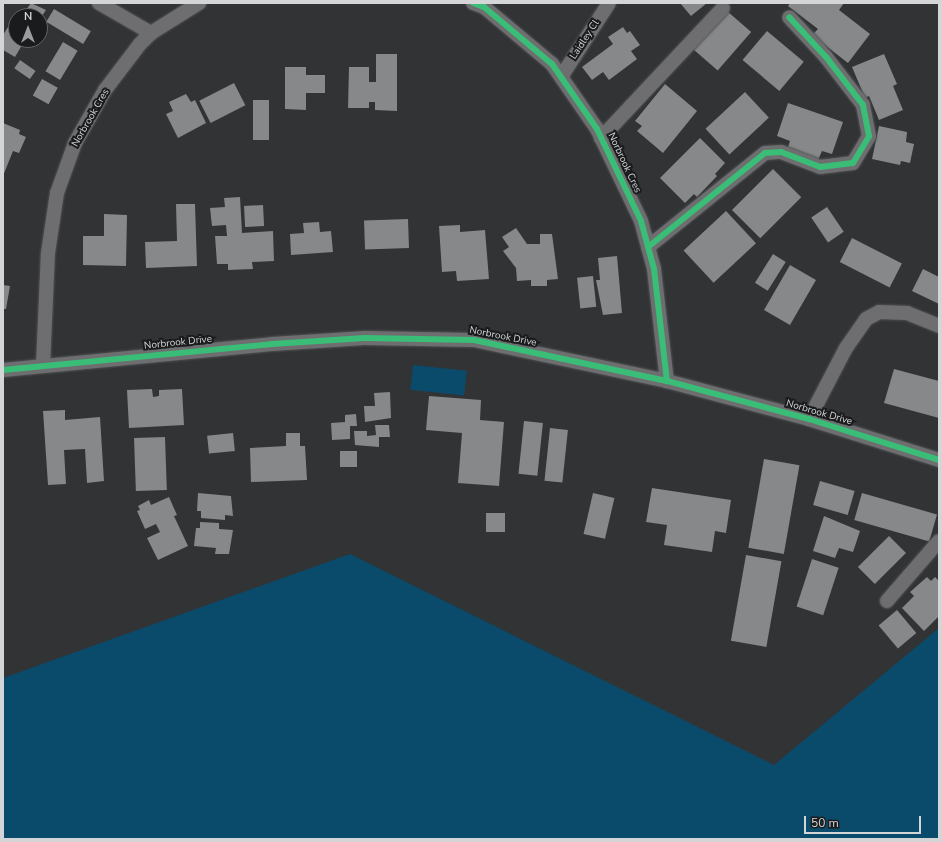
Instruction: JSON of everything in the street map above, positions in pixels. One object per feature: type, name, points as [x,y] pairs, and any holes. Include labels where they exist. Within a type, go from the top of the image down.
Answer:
[{"type":"street","points":[[100,3],[151,33]]},
{"type":"street","name":"Norbrook Cres","points":[[43,366],[48,253],[57,193],[75,143],[98,103],[151,33],[199,3]]},
{"type":"street","name":"Norbrook Cres","points":[[473,3],[484,7],[552,64],[601,138],[641,221],[648,247],[660,313],[667,381]]},
{"type":"street","name":"Laidley Cl","points":[[561,77],[610,3]]},
{"type":"street","points":[[601,138],[723,8]]},
{"type":"street","points":[[648,247],[764,153],[781,152],[820,167],[853,163],[869,136],[863,105],[826,57],[789,17]]},
{"type":"street","points":[[809,419],[846,348],[866,319],[879,312],[907,313],[939,326]]},
{"type":"street","name":"Norbrook Drive","points":[[3,370],[272,344],[365,338],[435,338],[474,340],[667,381],[809,419],[939,460]]},
{"type":"street","points":[[887,601],[939,541]]},
{"type":"shaded area","points":[[413,365],[467,371],[464,396],[410,390]]},
{"type":"shaded area","points":[[350,554],[774,765],[939,628],[939,839],[3,839],[3,678]]},
{"type":"building","points":[[31,3],[42,8],[28,8]]},
{"type":"building","points":[[680,3],[707,3],[691,16]]},
{"type":"building","points":[[790,3],[844,3],[839,10],[870,34],[848,63],[812,35],[818,29],[788,6]]},
{"type":"building","points":[[54,9],[91,31],[83,44],[48,23],[48,19]]},
{"type":"building","points":[[727,11],[751,32],[718,70],[694,49]]},
{"type":"building","points":[[8,27],[8,48],[20,48],[15,57],[3,50],[3,35]]},
{"type":"building","points":[[623,27],[627,33],[630,31],[640,45],[631,51],[637,59],[609,80],[603,72],[592,80],[582,67],[613,44],[608,37]]},
{"type":"building","points":[[767,31],[804,62],[779,91],[743,60]]},
{"type":"building","points":[[63,42],[78,51],[60,80],[45,71]]},
{"type":"building","points":[[376,54],[397,54],[397,111],[375,110],[375,102],[369,102],[369,108],[348,108],[349,67],[369,67],[369,82],[376,82]]},
{"type":"building","points":[[884,54],[897,84],[893,86],[903,110],[879,120],[869,96],[865,98],[852,67]]},
{"type":"building","points":[[20,60],[36,71],[30,79],[14,68]]},
{"type":"building","points":[[285,67],[306,67],[306,75],[325,75],[325,93],[306,93],[306,110],[285,109]]},
{"type":"building","points":[[42,79],[58,88],[49,104],[33,96]]},
{"type":"building","points":[[234,83],[245,105],[211,123],[199,101]]},
{"type":"building","points":[[665,84],[697,111],[663,153],[637,131],[642,126],[635,121]]},
{"type":"building","points":[[745,92],[769,118],[729,154],[706,129]]},
{"type":"building","points":[[186,94],[191,102],[195,100],[206,123],[178,138],[166,114],[173,111],[169,102]]},
{"type":"building","points":[[253,100],[269,100],[269,140],[253,140]]},
{"type":"building","points":[[788,103],[843,122],[832,154],[822,151],[818,160],[787,150],[790,141],[777,136]]},
{"type":"building","points":[[3,123],[20,130],[19,134],[26,137],[19,153],[13,151],[3,176]]},
{"type":"building","points":[[879,126],[907,132],[906,142],[914,144],[910,163],[901,161],[900,165],[872,159]]},
{"type":"building","points":[[700,138],[725,163],[715,174],[717,176],[697,197],[694,194],[685,203],[660,178]]},
{"type":"building","points":[[773,169],[801,197],[760,238],[732,210]]},
{"type":"building","points":[[240,197],[242,233],[273,231],[274,261],[252,262],[253,269],[228,270],[228,264],[217,264],[215,236],[227,236],[226,225],[212,226],[210,208],[225,207],[224,198]]},
{"type":"building","points":[[176,204],[195,204],[197,266],[146,268],[145,242],[177,241]]},
{"type":"building","points":[[263,205],[264,226],[245,227],[244,206]]},
{"type":"building","points":[[827,207],[844,232],[828,242],[811,218]]},
{"type":"building","points":[[726,211],[756,243],[714,283],[684,251]]},
{"type":"building","points":[[104,214],[127,215],[126,266],[83,265],[83,236],[104,236]]},
{"type":"building","points":[[408,219],[409,248],[365,250],[364,221]]},
{"type":"building","points":[[319,222],[320,232],[331,231],[333,252],[291,255],[290,234],[304,233],[303,223]]},
{"type":"building","points":[[460,225],[460,232],[485,230],[489,279],[457,281],[456,271],[442,272],[439,226]]},
{"type":"building","points":[[516,228],[527,244],[540,244],[540,234],[552,234],[558,279],[547,280],[547,286],[531,286],[531,280],[517,281],[516,268],[503,251],[509,247],[502,237]]},
{"type":"building","points":[[852,238],[902,263],[890,287],[840,262]]},
{"type":"building","points":[[773,254],[786,262],[768,291],[755,283]]},
{"type":"building","points":[[617,256],[622,313],[603,315],[596,280],[600,280],[598,258]]},
{"type":"building","points":[[790,265],[816,280],[790,325],[764,310]]},
{"type":"building","points":[[923,269],[939,277],[939,304],[912,291]]},
{"type":"building","points":[[593,276],[596,307],[580,309],[577,278]]},
{"type":"building","points":[[3,285],[10,286],[6,309],[3,309]]},
{"type":"building","points":[[894,369],[939,381],[939,418],[884,403]]},
{"type":"building","points":[[152,389],[153,397],[159,396],[159,390],[182,389],[184,425],[129,428],[127,390]]},
{"type":"building","points":[[390,392],[391,418],[365,422],[364,406],[375,406],[374,393]]},
{"type":"building","points":[[429,396],[481,400],[480,420],[504,422],[499,486],[458,483],[462,433],[426,430]]},
{"type":"building","points":[[65,410],[65,420],[100,417],[104,481],[87,483],[85,449],[64,450],[66,484],[48,485],[43,411]]},
{"type":"building","points":[[356,414],[357,426],[350,426],[350,439],[332,440],[331,423],[345,422],[345,415]]},
{"type":"building","points":[[524,421],[543,423],[537,476],[518,474]]},
{"type":"building","points":[[375,425],[389,425],[390,437],[379,437],[379,447],[355,445],[354,431],[367,431],[367,436],[376,435]]},
{"type":"building","points":[[550,428],[568,430],[562,483],[544,481]]},
{"type":"building","points":[[233,433],[235,451],[209,454],[207,436]]},
{"type":"building","points":[[286,433],[300,433],[300,446],[305,446],[307,480],[251,482],[250,448],[286,446]]},
{"type":"building","points":[[165,437],[167,490],[136,491],[134,438]]},
{"type":"building","points":[[340,451],[357,451],[357,467],[340,467]]},
{"type":"building","points":[[764,459],[799,465],[784,554],[748,548]]},
{"type":"building","points":[[820,481],[855,491],[848,515],[813,505]]},
{"type":"building","points":[[652,488],[731,500],[726,533],[715,531],[712,552],[664,545],[667,525],[646,522]]},
{"type":"building","points":[[198,493],[231,496],[233,516],[225,515],[225,520],[201,518],[201,511],[197,511]]},
{"type":"building","points":[[593,493],[614,498],[605,539],[584,534]]},
{"type":"building","points":[[862,493],[937,514],[929,541],[854,520]]},
{"type":"building","points":[[169,497],[177,515],[174,516],[188,546],[158,560],[147,538],[160,532],[156,524],[145,529],[137,511],[140,510],[138,506],[149,500],[151,505]]},
{"type":"building","points":[[486,513],[505,513],[505,532],[486,532]]},
{"type":"building","points":[[824,516],[860,531],[853,552],[839,548],[835,558],[813,551]]},
{"type":"building","points":[[200,522],[219,523],[219,529],[233,530],[229,554],[215,554],[216,548],[194,546],[196,528],[200,528]]},
{"type":"building","points":[[889,536],[906,553],[875,584],[858,567]]},
{"type":"building","points":[[746,555],[781,561],[766,647],[731,641]]},
{"type":"building","points":[[812,559],[839,568],[823,615],[797,607]]},
{"type":"building","points":[[927,577],[931,581],[935,577],[939,581],[939,616],[924,631],[902,608],[914,596],[910,592]]},
{"type":"building","points":[[897,610],[916,633],[898,648],[879,625]]},
{"type":"cycle path","points":[[473,3],[484,7],[552,64],[597,129],[641,221],[654,269],[667,381]]},
{"type":"cycle path","points":[[648,247],[765,153],[781,152],[820,167],[853,163],[869,136],[863,105],[826,57],[789,17]]},
{"type":"cycle path","points":[[3,370],[272,344],[365,338],[474,340],[667,381],[809,419],[939,460]]}]
